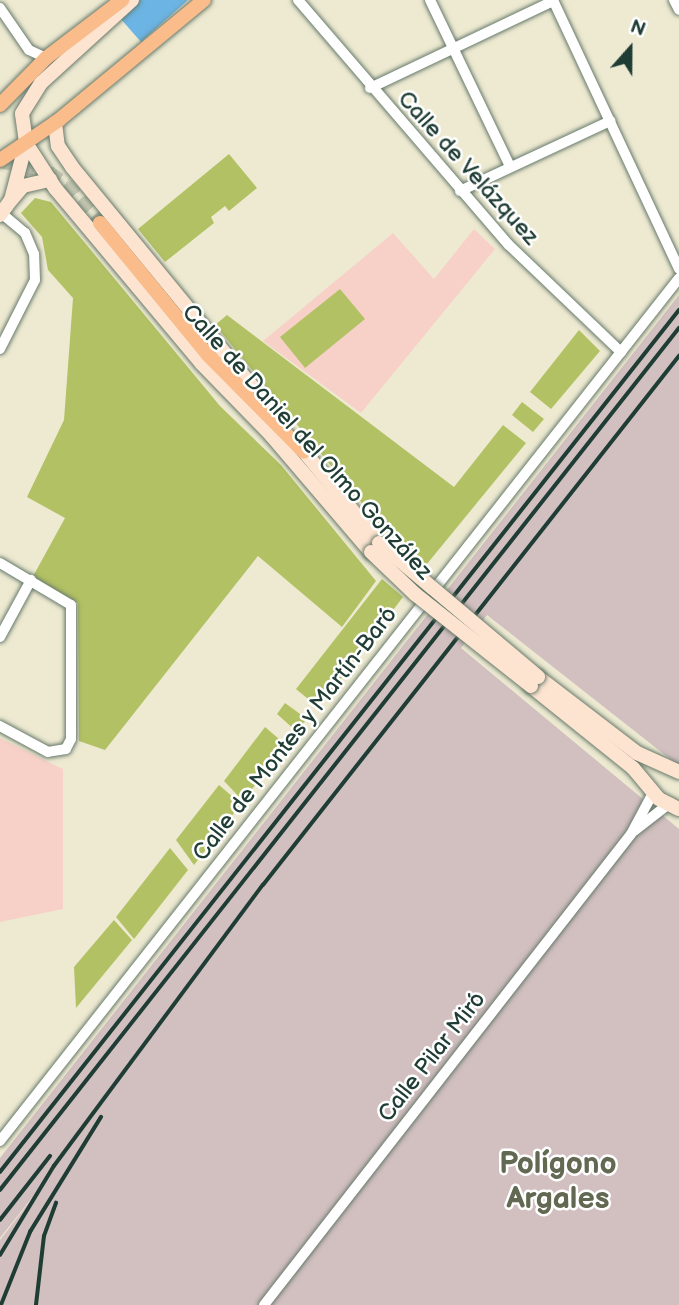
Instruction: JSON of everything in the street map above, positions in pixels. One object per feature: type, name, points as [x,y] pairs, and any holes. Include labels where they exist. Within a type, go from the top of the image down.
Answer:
[{"type":"main road","points":[[0,105],[46,58],[122,0]]},
{"type":"main road","points":[[11,200],[26,143],[22,114],[41,83],[132,0]]},
{"type":"main road","points":[[0,160],[55,123],[204,0]]},
{"type":"main road","name":"Calle de Daniel del Olmo González","points":[[55,123],[58,146],[72,167],[304,452],[375,547]]},
{"type":"main road","name":"Calle de Daniel del Olmo González","points":[[26,143],[50,180],[202,364],[375,547],[535,681],[633,768],[654,791],[676,804]]},
{"type":"main road","points":[[1,214],[23,186],[50,180]]},
{"type":"main road","points":[[100,223],[208,355],[304,452]]},
{"type":"main road","name":"Calle de Daniel del Olmo González","points":[[535,681],[637,753],[673,771]]},
{"type":"main road","points":[[654,791],[655,778],[673,771]]},
{"type":"street","name":"Calle de Velázquez","points":[[298,0],[460,191],[621,352]]},
{"type":"street","points":[[430,0],[510,166]]},
{"type":"street","points":[[370,88],[454,50],[553,0],[679,269]]},
{"type":"street","points":[[674,0],[679,10]]},
{"type":"street","points":[[0,8],[29,50],[46,58]]},
{"type":"street","points":[[0,31],[11,24]]},
{"type":"street","points":[[460,191],[610,121]]},
{"type":"street","points":[[0,349],[35,280],[34,254],[25,233],[1,214]]},
{"type":"street","name":"Calle de Montes y Martín-Baró","points":[[0,1141],[679,278]]},
{"type":"street","points":[[0,563],[68,600],[71,739],[66,749],[48,752],[0,726]]},
{"type":"street","points":[[0,637],[31,580]]},
{"type":"street","points":[[673,771],[679,758]]},
{"type":"street","name":"Calle Pilar Miró","points":[[265,1305],[631,834],[654,791]]},
{"type":"street","name":"Calle Pilar Miró","points":[[631,834],[676,804]]},
{"type":"shaded area","points":[[474,229],[495,249],[361,413],[263,341],[393,233],[434,279]]},
{"type":"shaded area","points":[[679,295],[679,766],[487,615],[461,648],[679,829],[679,1305],[0,1305],[0,1240],[54,1170],[0,1238],[0,1158]]},
{"type":"shaded area","points":[[0,738],[63,769],[63,909],[0,922]]},
{"type":"green space","points":[[229,154],[257,188],[229,211],[225,206],[211,217],[214,223],[165,262],[138,229]]},
{"type":"green space","points":[[35,198],[51,202],[220,406],[281,465],[376,581],[342,627],[258,556],[105,750],[79,741],[78,603],[31,580],[65,518],[27,497],[64,420],[73,298],[48,270],[42,237],[21,213]]},
{"type":"green space","points":[[340,289],[365,319],[305,368],[280,337]]},
{"type":"green space","points":[[227,315],[454,487],[503,425],[526,443],[422,570],[403,553],[215,325]]},
{"type":"green space","points":[[579,330],[600,351],[551,409],[530,392]]},
{"type":"green space","points":[[522,402],[544,419],[533,432],[512,415]]},
{"type":"green space","points":[[382,579],[403,597],[319,708],[296,689]]},
{"type":"green space","points":[[285,703],[307,719],[296,731],[277,714]]},
{"type":"green space","points":[[265,727],[286,745],[243,801],[224,781]]},
{"type":"green space","points":[[219,785],[241,804],[194,865],[176,840]]},
{"type":"green space","points":[[170,848],[188,870],[134,939],[116,917]]},
{"type":"green space","points":[[114,920],[132,940],[76,1008],[74,967]]},
{"type":"water","points":[[140,0],[188,0],[141,42],[120,18]]},
{"type":"tunnel","points":[[0,161],[48,172],[66,184],[100,223]]},
{"type":"railway","points":[[0,1172],[679,310]]},
{"type":"railway","points":[[0,1190],[679,328]]},
{"type":"railway","points":[[0,1255],[54,1166],[263,885],[679,356]]},
{"type":"railway","points":[[1,1305],[30,1232],[101,1117]]},
{"type":"railway","points":[[0,1220],[50,1156]]},
{"type":"railway","points":[[36,1305],[44,1236],[56,1203]]},
{"type":"district","name":"Polígono Argales","points":[[558,1181]]}]
